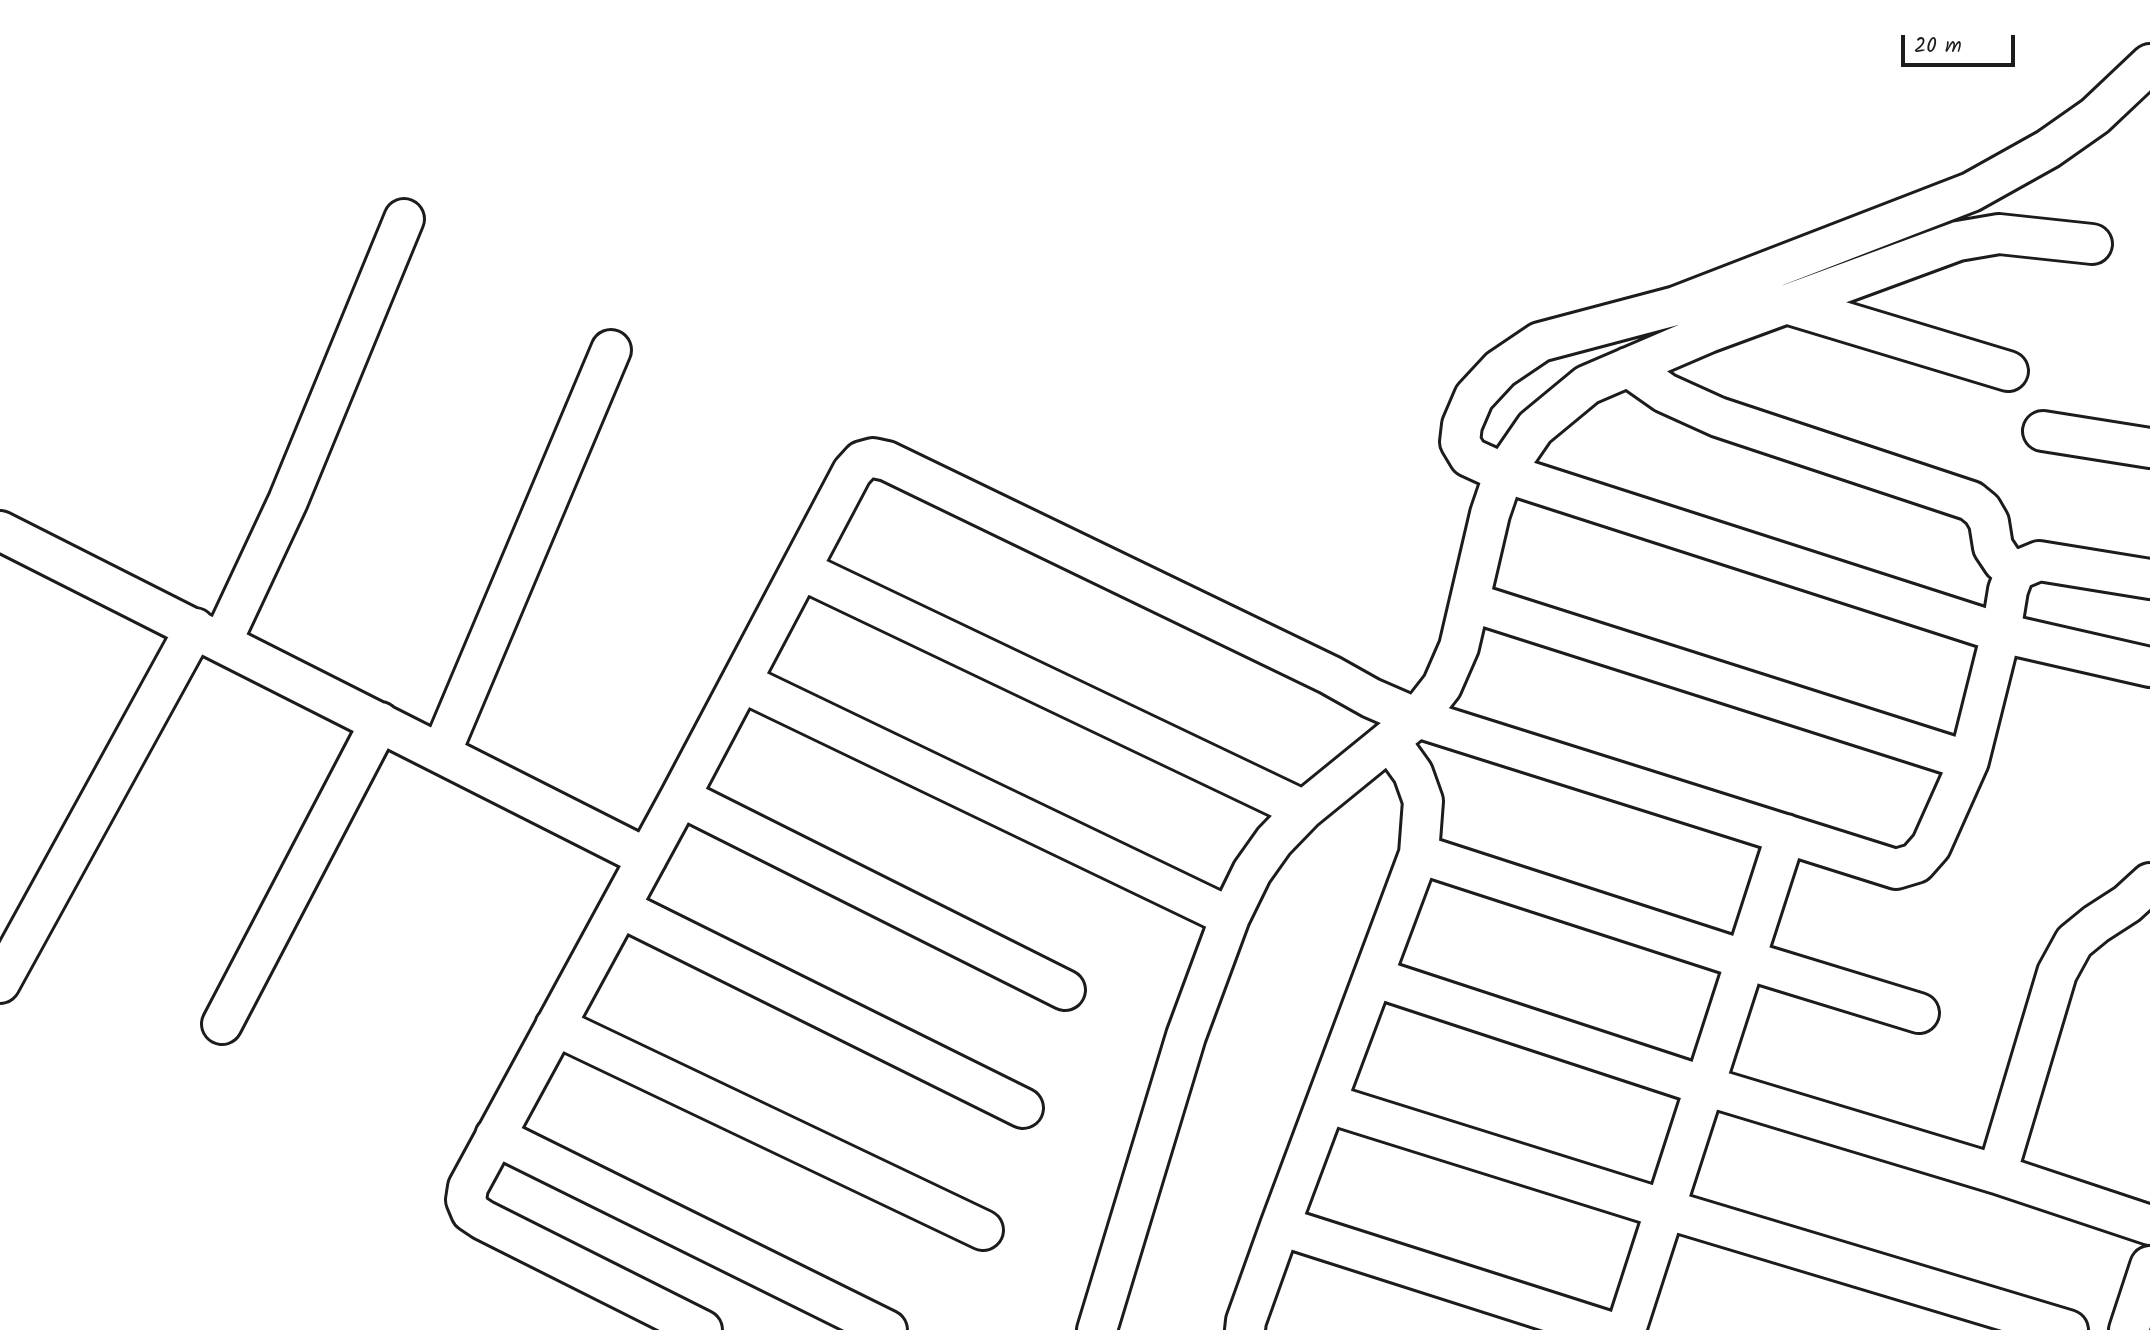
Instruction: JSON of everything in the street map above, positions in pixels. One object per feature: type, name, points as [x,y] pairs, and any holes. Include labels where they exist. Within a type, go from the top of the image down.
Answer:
[{"type":"street","points":[[2150,64],[2095,116],[2048,149],[1971,192],[1676,306],[1541,342],[1500,369],[1474,397],[1462,425],[1460,442],[1469,457],[1504,473],[2001,633],[2150,667]]},
{"type":"street","points":[[0,983],[288,501],[404,219]]},
{"type":"street","points":[[1097,1330],[1186,1036],[1230,917],[1252,872],[1275,841],[1304,810],[1403,730],[1442,686],[1459,647],[1490,514],[1504,473],[1535,429],[1587,385],[1708,333],[1958,241],[1999,234],[2092,244]]},
{"type":"street","points":[[1786,304],[2008,371]]},
{"type":"street","points":[[441,753],[611,350]]},
{"type":"street","points":[[1629,367],[1665,393],[1718,417],[1971,500],[1982,510],[1989,522],[1993,547],[2003,562],[2015,571]]},
{"type":"street","points":[[2043,431],[2150,448]]},
{"type":"street","points":[[702,1330],[483,1220],[471,1212],[466,1200],[468,1187],[680,797],[852,472],[862,460],[873,458],[887,461],[1330,675],[1371,698],[1403,730],[1786,834],[1896,869],[1916,863],[1931,846],[1969,761],[2001,633],[2008,590],[2015,571],[2039,561],[2150,579]]},
{"type":"street","points":[[0,531],[647,858]]},
{"type":"street","points":[[801,570],[1304,810]]},
{"type":"street","points":[[1470,602],[1969,761]]},
{"type":"street","points":[[741,682],[1230,917]]},
{"type":"street","points":[[222,1024],[380,722]]},
{"type":"street","points":[[1245,1330],[1245,1321],[1419,854],[1423,801],[1403,730]]},
{"type":"street","points":[[680,797],[1065,990]]},
{"type":"street","points":[[1626,1330],[1786,834]]},
{"type":"street","points":[[1419,854],[1919,1013]]},
{"type":"street","points":[[1997,1174],[2057,973],[2074,942],[2127,904],[2150,883]]},
{"type":"street","points":[[620,908],[1023,1108]]},
{"type":"street","points":[[1373,977],[1705,1086],[1997,1174],[2150,1225]]},
{"type":"street","points":[[555,1026],[982,1230]]},
{"type":"street","points":[[1326,1103],[1665,1209],[2068,1330]]},
{"type":"street","points":[[495,1136],[887,1330]]},
{"type":"street","points":[[1280,1226],[1605,1330]]},
{"type":"street","points":[[2129,1330],[2150,1266]]}]
